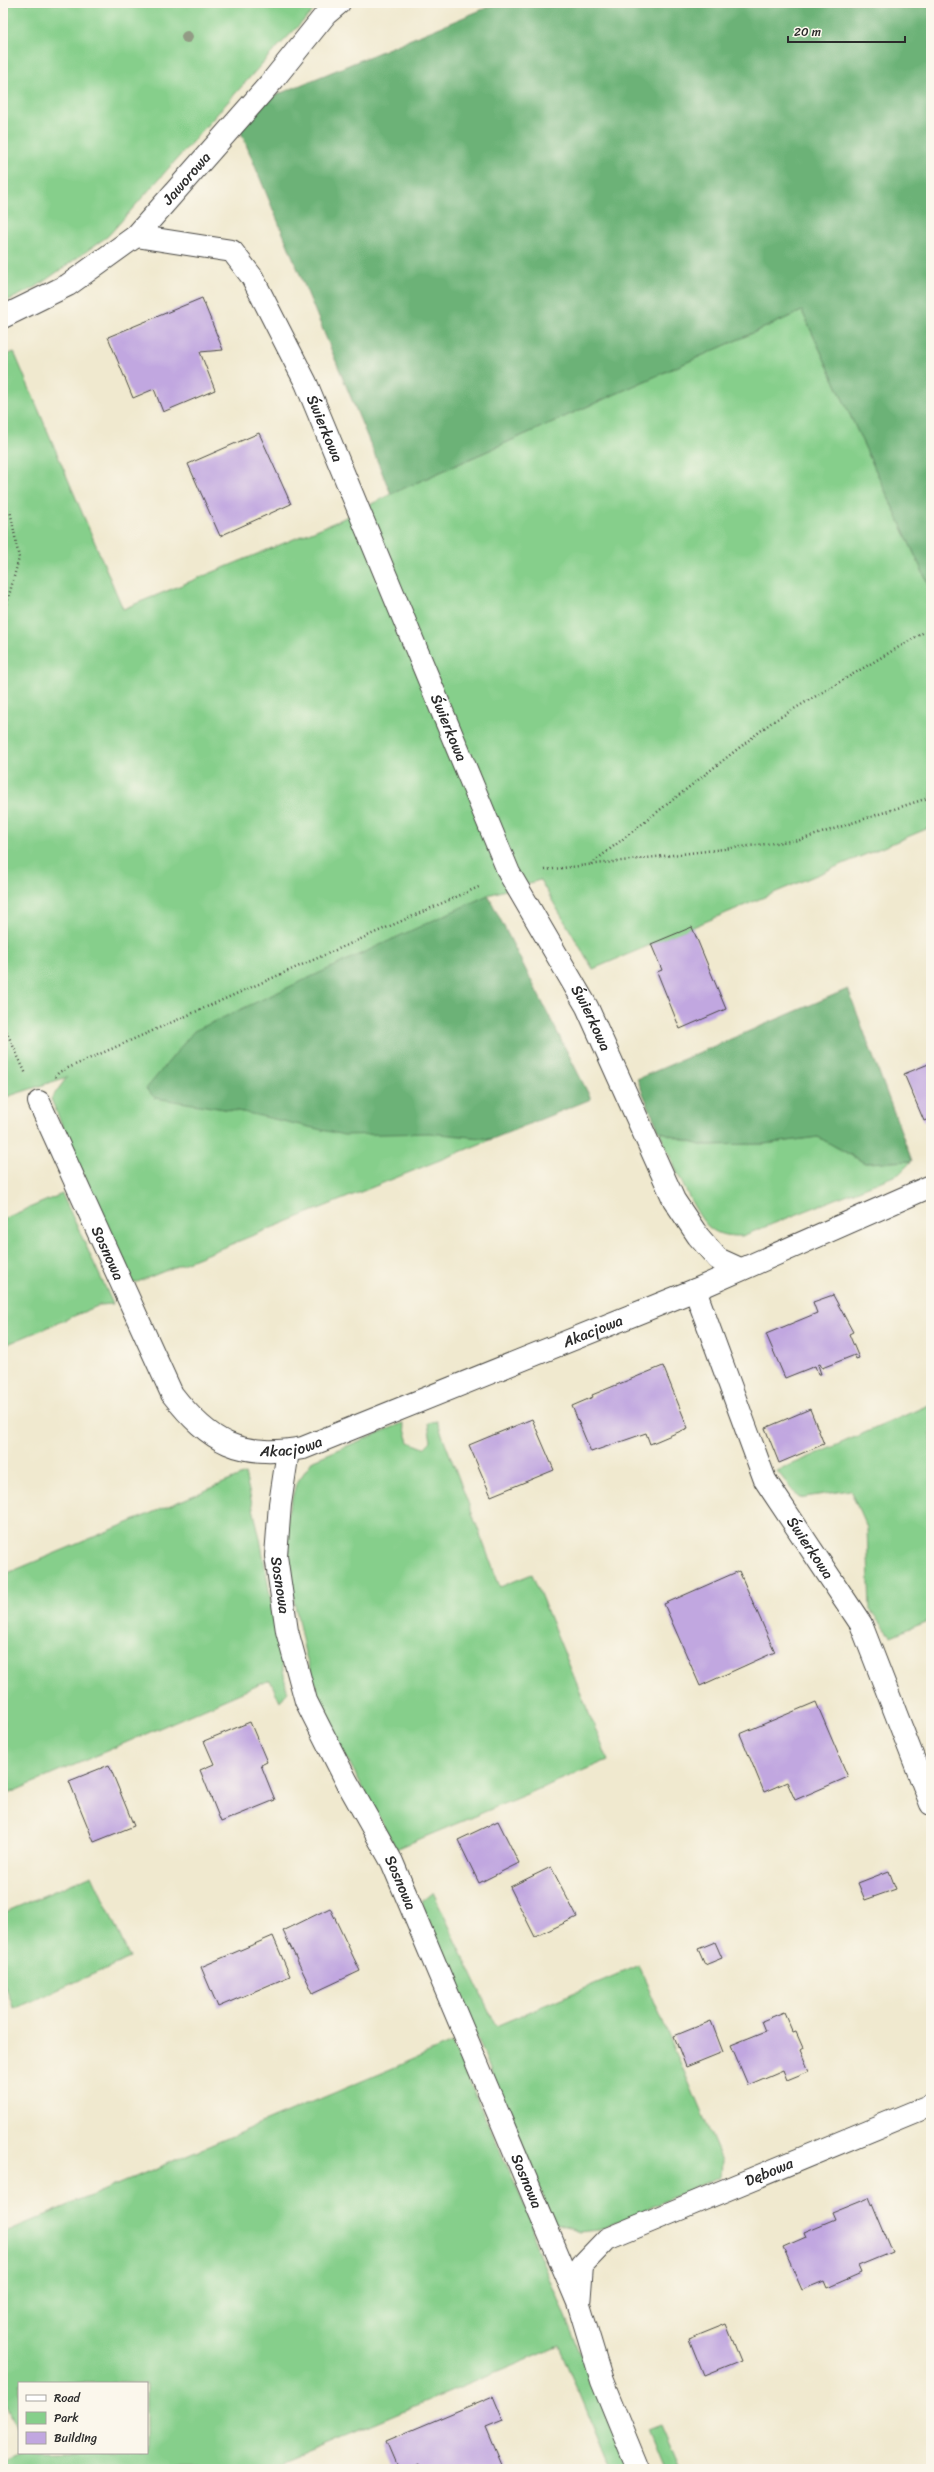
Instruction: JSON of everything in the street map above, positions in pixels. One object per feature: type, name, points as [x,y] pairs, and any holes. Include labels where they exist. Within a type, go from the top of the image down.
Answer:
[{"type":"street","name":"Jaworowa","points":[[3,317],[68,285],[136,236],[273,80],[326,14],[340,3]]},
{"type":"street","name":"Świerkowa","points":[[136,236],[232,251],[252,277],[306,382],[509,874],[587,1007],[674,1200],[698,1236],[718,1259],[740,1269]]},
{"type":"street","name":"Sosnowa","points":[[39,1102],[172,1394],[189,1415],[216,1437],[249,1451]]},
{"type":"street","name":"Akacjowa","points":[[249,1451],[276,1453],[303,1448],[329,1438],[695,1290],[931,1186]]},
{"type":"street","name":"Świerkowa","points":[[695,1290],[765,1480],[861,1624],[931,1804]]},
{"type":"street","name":"Sosnowa","points":[[288,1451],[280,1504],[276,1556],[287,1631],[306,1701],[347,1782],[392,1862],[579,2305],[602,2381],[638,2469]]},
{"type":"street","name":"Dębowa","points":[[607,2239],[931,2105]]},
{"type":"street","name":"Sosnowa","points":[[579,2305],[582,2265],[607,2239]]},
{"type":"path","points":[[3,606],[7,603],[19,558],[10,510]]},
{"type":"path","points":[[590,865],[772,722],[931,628]]},
{"type":"path","points":[[39,1102],[59,1072],[509,874],[800,840],[931,797]]},
{"type":"path","points":[[3,1024],[39,1102]]},
{"type":"green space","points":[[3,3],[321,3],[268,57],[108,236],[36,287],[3,303]]},
{"type":"green space","points":[[498,3],[931,3],[931,590],[802,311],[391,494],[233,113]]},
{"type":"green space","points":[[802,311],[931,590],[931,827],[593,969],[540,880],[488,895],[155,1097],[243,1112],[492,1139],[130,1285],[51,1099],[67,1077],[3,1098],[3,356],[14,352],[123,609],[338,521],[391,494]]},
{"type":"green space","points":[[488,895],[591,1099],[492,1139],[429,1133],[344,1135],[243,1112],[155,1098],[146,1089],[194,1031]]},
{"type":"green space","points":[[848,989],[912,1161],[865,1163],[818,1137],[764,1144],[700,1145],[659,1131],[637,1079]]},
{"type":"green space","points":[[659,1131],[700,1145],[764,1144],[818,1137],[865,1163],[912,1161],[899,1174],[742,1236],[729,1236],[714,1231],[704,1222],[682,1183]]},
{"type":"green space","points":[[62,1194],[113,1304],[100,1305],[3,1346],[3,1219]]},
{"type":"green space","points":[[931,1404],[931,1620],[891,1636],[870,1610],[867,1528],[850,1490],[799,1498],[777,1471]]},
{"type":"green space","points":[[437,1421],[500,1587],[532,1574],[608,1760],[396,1849],[328,1723],[305,1653],[288,1572],[287,1516],[296,1484],[313,1460],[403,1423],[409,1442],[424,1448],[431,1441],[428,1423]]},
{"type":"green space","points":[[245,1474],[260,1538],[287,1692],[280,1702],[270,1680],[3,1796],[3,1575]]},
{"type":"green space","points":[[92,1875],[130,1958],[14,2009],[3,1981],[3,1913]]},
{"type":"green space","points":[[433,1892],[496,2026],[639,1965],[722,2161],[721,2176],[599,2230],[579,2232],[554,2223],[421,1902]]},
{"type":"green space","points":[[452,2043],[532,2222],[533,2240],[629,2469],[611,2469],[560,2346],[266,2469],[3,2469],[3,2461],[20,2454],[148,2454],[148,2382],[18,2382],[18,2433],[3,2396],[3,2233]]},
{"type":"green space","points":[[660,2425],[679,2469],[663,2469],[647,2430]]},
{"type":"building","points":[[202,298],[223,350],[200,352],[215,390],[163,412],[154,389],[133,398],[108,337]]},
{"type":"building","points":[[259,433],[291,504],[220,536],[188,464]]},
{"type":"building","points":[[692,927],[726,1009],[680,1029],[657,972],[662,970],[651,944]]},
{"type":"building","points":[[931,1063],[931,1118],[924,1121],[904,1074]]},
{"type":"building","points":[[833,1295],[853,1332],[849,1334],[859,1358],[856,1359],[855,1355],[822,1368],[820,1364],[818,1365],[821,1374],[818,1374],[815,1366],[785,1378],[766,1334],[817,1313],[813,1302]]},
{"type":"building","points":[[663,1366],[688,1428],[650,1444],[646,1433],[591,1452],[572,1406],[593,1397],[592,1395]]},
{"type":"building","points":[[810,1409],[824,1444],[779,1463],[765,1428]]},
{"type":"building","points":[[532,1419],[554,1470],[491,1496],[469,1445]]},
{"type":"building","points":[[739,1571],[775,1652],[700,1686],[664,1604]]},
{"type":"building","points":[[816,1702],[848,1777],[795,1800],[787,1782],[764,1792],[740,1734]]},
{"type":"building","points":[[250,1722],[267,1762],[261,1765],[275,1800],[221,1822],[200,1770],[214,1764],[204,1741]]},
{"type":"building","points":[[109,1765],[134,1826],[94,1842],[69,1781]]},
{"type":"building","points":[[498,1821],[519,1863],[479,1883],[458,1840]]},
{"type":"building","points":[[551,1867],[577,1917],[535,1937],[510,1887]]},
{"type":"building","points":[[889,1871],[896,1889],[865,1900],[858,1883]]},
{"type":"building","points":[[330,1908],[360,1971],[313,1993],[283,1931]]},
{"type":"building","points":[[273,1936],[290,1976],[218,2007],[201,1967]]},
{"type":"building","points":[[715,1942],[722,1958],[705,1965],[698,1949]]},
{"type":"building","points":[[784,2012],[793,2033],[796,2032],[803,2048],[800,2050],[809,2071],[787,2080],[783,2070],[748,2085],[731,2045],[766,2031],[762,2021]]},
{"type":"building","points":[[711,2021],[723,2052],[686,2067],[674,2036]]},
{"type":"building","points":[[869,2197],[892,2252],[858,2266],[861,2273],[827,2288],[824,2281],[802,2290],[783,2247],[806,2237],[804,2232],[835,2219],[832,2212]]},
{"type":"building","points":[[726,2324],[741,2361],[704,2376],[689,2339]]},
{"type":"building","points":[[493,2396],[503,2420],[486,2427],[502,2465],[491,2469],[421,2469],[419,2465],[410,2469],[398,2469],[386,2441]]}]
